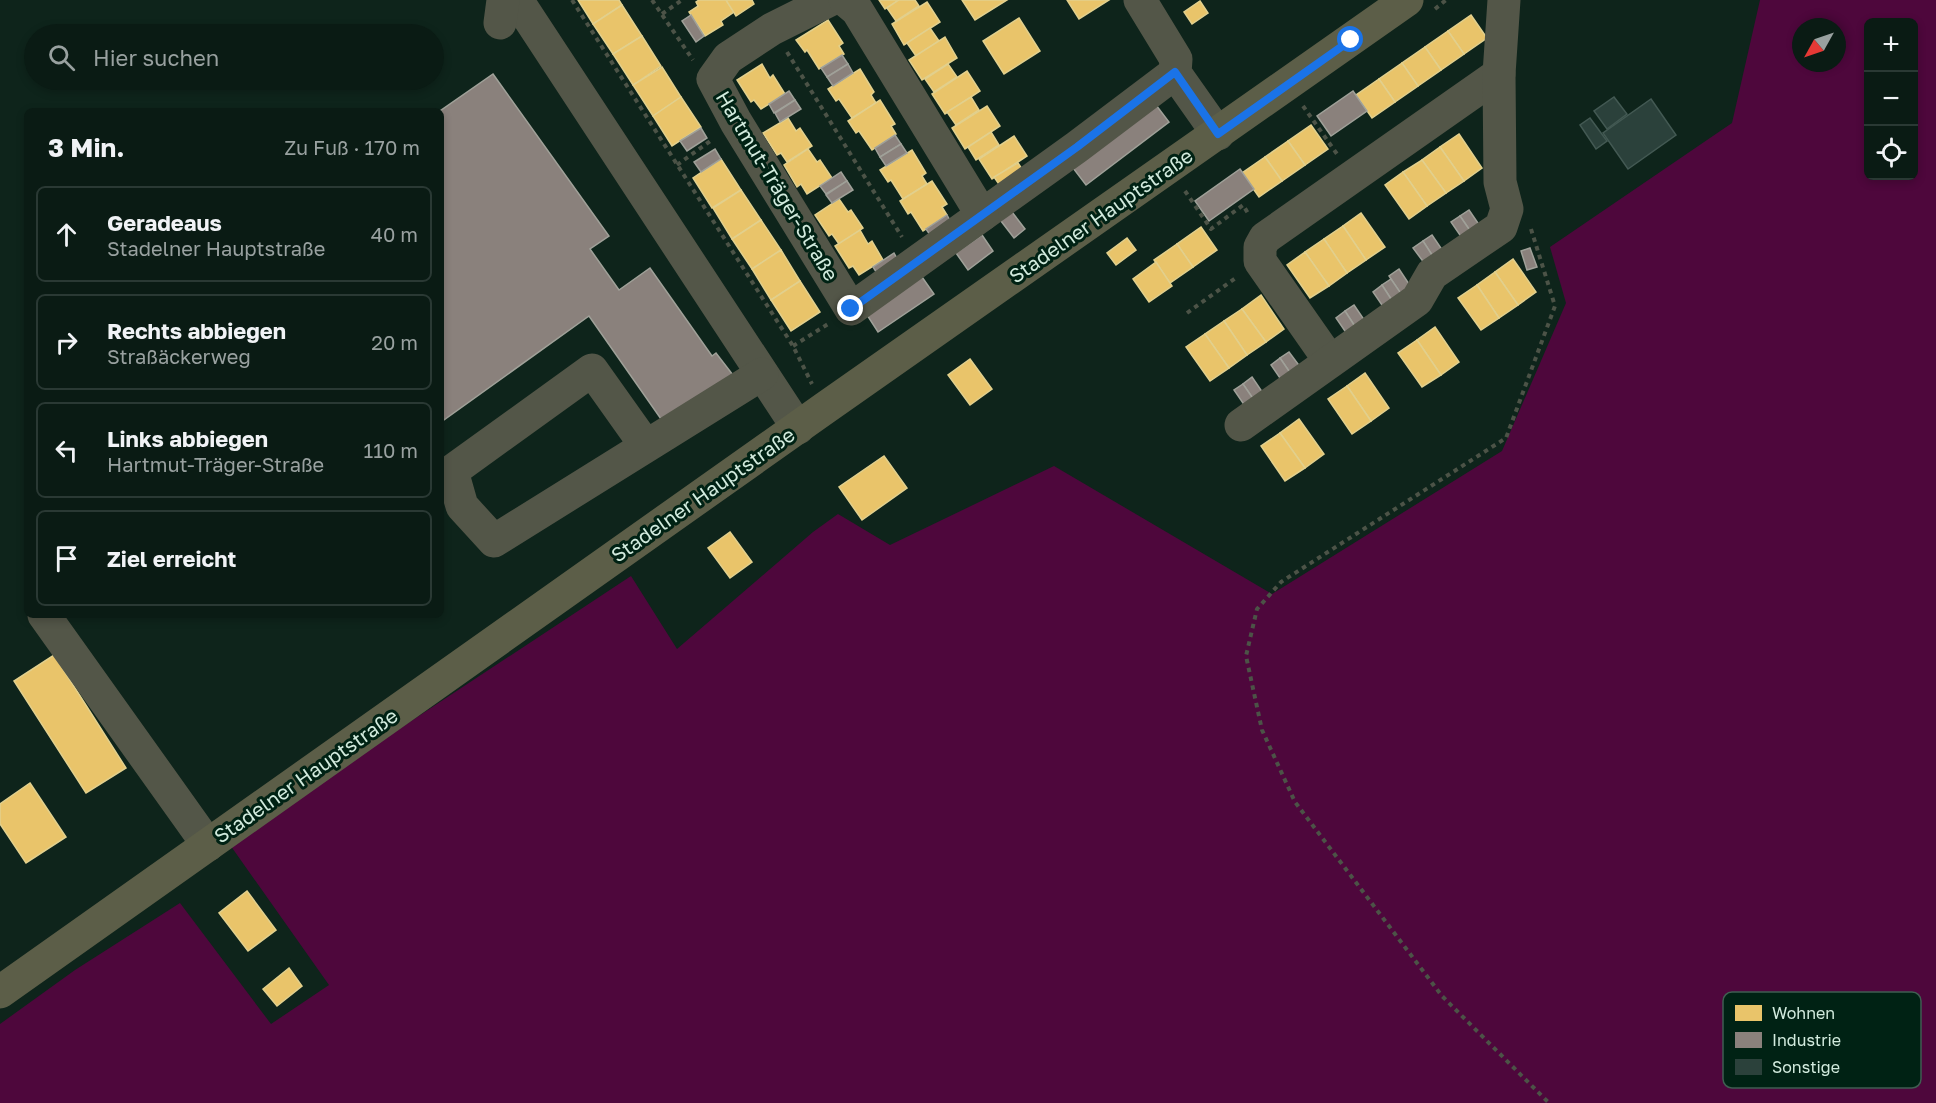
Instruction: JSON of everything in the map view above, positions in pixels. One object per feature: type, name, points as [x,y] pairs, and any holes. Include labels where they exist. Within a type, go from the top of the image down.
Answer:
[{"type":"main road","name":"Stadelner Hauptstraße","points":[[0,992],[825,408],[1407,0]]},
{"type":"street","name":"Hartmut-Träger-Straße","points":[[830,0],[772,29],[728,58],[713,79],[736,123],[851,309]]},
{"type":"street","points":[[845,0],[857,10],[982,215]]},
{"type":"street","points":[[1140,0],[1176,58],[1175,72],[1218,134]]},
{"type":"street","points":[[1241,425],[1417,300],[1432,274],[1501,227],[1507,209],[1500,182],[1498,74],[1504,0]]},
{"type":"street","points":[[507,8],[798,428]]},
{"type":"street","points":[[851,309],[1077,147],[1175,72]]},
{"type":"street","points":[[1330,361],[1263,250],[1353,177],[1498,74]]},
{"type":"street","points":[[646,446],[592,370],[452,471],[462,506],[494,541],[762,374]]},
{"type":"street","points":[[46,618],[208,845]]},
{"type":"path","points":[[572,0],[794,346],[825,408]]},
{"type":"path","points":[[652,0],[699,68],[713,79]]},
{"type":"path","points":[[662,14],[682,0]]},
{"type":"path","points":[[772,29],[916,261]]},
{"type":"path","points":[[1303,105],[1353,177]]},
{"type":"path","points":[[677,165],[736,123]]},
{"type":"path","points":[[1183,188],[1211,229],[1243,205],[1263,250],[1187,313]]},
{"type":"path","points":[[1507,209],[1529,220],[1555,306],[1506,438],[1281,582],[1257,609],[1246,656],[1262,730],[1295,801],[1442,996],[1549,1103]]},
{"type":"path","points":[[794,346],[851,309]]},
{"type":"shaded area","points":[[1760,0],[1936,0],[1936,1103],[0,1103],[0,1024],[75,970],[180,903],[271,1024],[329,985],[228,842],[631,576],[677,649],[813,532],[838,514],[890,545],[1054,466],[1272,594],[1502,451],[1566,303],[1550,247],[1732,123]]},
{"type":"building: Wohnen","points":[[578,0],[619,0],[622,5],[593,24]]},
{"type":"building: Wohnen","points":[[726,0],[734,12],[721,21],[723,25],[705,36],[689,12],[698,6],[696,2]]},
{"type":"building: Wohnen","points":[[726,0],[752,0],[754,4],[736,16]]},
{"type":"building: Wohnen","points":[[879,0],[899,0],[885,9]]},
{"type":"building: Wohnen","points":[[899,0],[915,0],[919,6],[896,21],[887,8]]},
{"type":"building: Wohnen","points":[[962,0],[1007,0],[975,20]]},
{"type":"building: Wohnen","points":[[1067,0],[1109,0],[1079,19]]},
{"type":"building: Wohnen","points":[[1200,1],[1208,13],[1192,24],[1184,12]]},
{"type":"building: Wohnen","points":[[927,2],[940,22],[904,45],[892,24]]},
{"type":"building: Wohnen","points":[[622,5],[642,36],[613,54],[593,24]]},
{"type":"building: Wohnen","points":[[1471,15],[1487,38],[1464,54],[1448,31]]},
{"type":"building: Wohnen","points":[[1019,18],[1040,51],[1004,74],[983,41]]},
{"type":"building: Wohnen","points":[[828,20],[843,43],[839,46],[844,54],[819,69],[807,50],[805,52],[796,40]]},
{"type":"building: Wohnen","points":[[930,28],[939,41],[916,56],[907,43]]},
{"type":"building: Wohnen","points":[[1448,31],[1464,54],[1441,70],[1425,47]]},
{"type":"building: Wohnen","points":[[642,36],[661,66],[633,85],[613,54]]},
{"type":"building: Wohnen","points":[[945,37],[957,58],[922,80],[909,60]]},
{"type":"building: Wohnen","points":[[1425,47],[1441,70],[1418,86],[1402,63]]},
{"type":"building: Wohnen","points":[[1402,63],[1418,86],[1395,102],[1379,79]]},
{"type":"building: Wohnen","points":[[762,64],[770,78],[773,75],[785,94],[761,109],[754,100],[751,102],[737,80]]},
{"type":"building: Wohnen","points":[[948,64],[957,77],[934,92],[925,79]]},
{"type":"building: Wohnen","points":[[662,67],[681,97],[653,116],[633,85]]},
{"type":"building: Wohnen","points":[[860,69],[874,92],[871,95],[876,103],[852,118],[839,99],[836,101],[828,89]]},
{"type":"building: Wohnen","points":[[967,71],[980,91],[945,114],[932,94]]},
{"type":"building: Wohnen","points":[[1379,79],[1395,102],[1372,118],[1356,95]]},
{"type":"building: Wohnen","points":[[681,97],[701,127],[672,146],[653,116]]},
{"type":"building: Wohnen","points":[[971,97],[979,110],[956,125],[947,112]]},
{"type":"building: Wohnen","points":[[880,100],[895,124],[891,126],[896,134],[872,150],[859,131],[856,133],[848,121]]},
{"type":"building: Wohnen","points":[[987,106],[1000,126],[965,149],[952,128]]},
{"type":"building: Wohnen","points":[[788,118],[796,131],[800,128],[812,146],[787,162],[781,153],[777,155],[763,133]]},
{"type":"building: Wohnen","points":[[1311,125],[1328,149],[1305,165],[1288,141]]},
{"type":"building: Wohnen","points":[[991,132],[999,145],[976,160],[968,147]]},
{"type":"building: Wohnen","points":[[1459,134],[1482,168],[1464,181],[1440,147]]},
{"type":"building: Wohnen","points":[[1014,136],[1027,156],[992,179],[979,159]]},
{"type":"building: Wohnen","points":[[1288,141],[1305,165],[1282,181],[1265,157]]},
{"type":"building: Wohnen","points":[[1440,147],[1464,181],[1446,193],[1422,160]]},
{"type":"building: Wohnen","points":[[808,149],[817,162],[820,160],[832,178],[807,194],[801,184],[797,187],[784,165]]},
{"type":"building: Wohnen","points":[[912,150],[926,173],[922,176],[927,184],[903,199],[891,180],[888,182],[880,170]]},
{"type":"building: Wohnen","points":[[1265,157],[1282,181],[1259,197],[1242,173]]},
{"type":"building: Wohnen","points":[[721,159],[741,190],[712,208],[693,178]]},
{"type":"building: Wohnen","points":[[1422,160],[1446,193],[1427,206],[1403,172]]},
{"type":"building: Wohnen","points":[[1018,163],[1026,175],[1003,190],[994,177]]},
{"type":"building: Wohnen","points":[[1403,172],[1427,206],[1409,219],[1385,185]]},
{"type":"building: Wohnen","points":[[932,181],[947,204],[942,207],[947,215],[923,231],[911,212],[908,214],[900,201]]},
{"type":"building: Wohnen","points":[[741,190],[761,220],[732,239],[713,208]]},
{"type":"building: Wohnen","points":[[839,199],[848,212],[851,210],[863,228],[839,244],[832,234],[829,236],[815,215]]},
{"type":"building: Wohnen","points":[[1361,213],[1385,247],[1366,260],[1343,226]]},
{"type":"building: Wohnen","points":[[761,220],[781,250],[752,269],[732,239]]},
{"type":"building: Wohnen","points":[[1343,226],[1366,260],[1347,273],[1324,239]]},
{"type":"building: Wohnen","points":[[1201,227],[1217,250],[1193,267],[1177,244]]},
{"type":"building: Wohnen","points":[[860,230],[868,244],[872,241],[883,260],[859,275],[853,266],[849,268],[835,246]]},
{"type":"building: Wohnen","points":[[1127,238],[1136,250],[1116,265],[1107,253]]},
{"type":"building: Wohnen","points":[[1324,239],[1347,273],[1329,286],[1305,252]]},
{"type":"building: Wohnen","points":[[1177,244],[1193,267],[1170,283],[1154,260]]},
{"type":"building: Wohnen","points":[[781,250],[800,281],[771,300],[752,269]]},
{"type":"building: Wohnen","points":[[1305,252],[1329,286],[1310,298],[1287,265]]},
{"type":"building: Wohnen","points":[[1513,259],[1536,292],[1518,305],[1495,272]]},
{"type":"building: Wohnen","points":[[1156,262],[1172,286],[1149,302],[1133,279]]},
{"type":"building: Wohnen","points":[[1495,272],[1518,305],[1499,318],[1477,285]]},
{"type":"building: Wohnen","points":[[800,281],[820,312],[791,331],[771,300]]},
{"type":"building: Wohnen","points":[[1477,285],[1499,318],[1481,330],[1458,298]]},
{"type":"building: Wohnen","points":[[1261,295],[1284,329],[1266,342],[1242,309]]},
{"type":"building: Wohnen","points":[[1242,309],[1266,342],[1247,355],[1224,321]]},
{"type":"building: Wohnen","points":[[1224,321],[1247,355],[1229,368],[1205,334]]},
{"type":"building: Wohnen","points":[[1435,327],[1459,362],[1441,375],[1417,340]]},
{"type":"building: Wohnen","points":[[1205,334],[1229,368],[1210,381],[1186,347]]},
{"type":"building: Wohnen","points":[[1417,340],[1441,375],[1422,387],[1398,353]]},
{"type":"building: Wohnen","points":[[970,359],[992,389],[970,405],[948,375]]},
{"type":"building: Wohnen","points":[[1365,373],[1389,408],[1371,421],[1347,386]]},
{"type":"building: Wohnen","points":[[1347,386],[1371,421],[1352,434],[1328,399]]},
{"type":"building: Wohnen","points":[[1299,419],[1324,454],[1305,468],[1280,433]]},
{"type":"building: Wohnen","points":[[1280,433],[1305,468],[1285,481],[1261,446]]},
{"type":"building: Wohnen","points":[[884,456],[907,488],[862,520],[839,487]]},
{"type":"building: Wohnen","points":[[730,532],[752,562],[730,578],[708,548]]},
{"type":"building: Wohnen","points":[[54,655],[126,768],[86,793],[14,681]]},
{"type":"building: Wohnen","points":[[30,783],[66,837],[26,863],[0,824],[0,804]]},
{"type":"building: Wohnen","points":[[247,891],[276,930],[248,951],[219,913]]},
{"type":"building: Wohnen","points":[[289,968],[302,986],[277,1006],[263,989]]},
{"type":"building: Industrie","points":[[691,15],[704,36],[696,42],[682,21]]},
{"type":"building: Industrie","points":[[842,55],[848,64],[827,77],[821,68]]},
{"type":"building: Industrie","points":[[848,64],[853,73],[833,86],[827,77]]},
{"type":"building: Industrie","points":[[493,74],[609,236],[590,249],[619,290],[650,268],[712,356],[716,353],[733,375],[661,419],[589,316],[444,420],[444,108]]},
{"type":"building: Industrie","points":[[789,91],[795,100],[774,113],[769,104]]},
{"type":"building: Industrie","points":[[1353,91],[1367,111],[1331,136],[1317,116]]},
{"type":"building: Industrie","points":[[795,100],[801,109],[780,122],[775,113]]},
{"type":"building: Industrie","points":[[1156,105],[1169,122],[1086,185],[1073,168]]},
{"type":"building: Industrie","points":[[701,128],[707,138],[687,151],[680,141]]},
{"type":"building: Industrie","points":[[895,135],[901,144],[880,157],[875,148]]},
{"type":"building: Industrie","points":[[901,144],[907,153],[886,166],[880,157]]},
{"type":"building: Industrie","points":[[715,149],[721,159],[701,172],[694,162]]},
{"type":"building: Industrie","points":[[1240,169],[1254,189],[1209,221],[1195,201]]},
{"type":"building: Industrie","points":[[841,172],[847,181],[826,194],[820,186]]},
{"type":"building: Industrie","points":[[847,181],[853,190],[832,203],[826,195]]},
{"type":"building: Industrie","points":[[1469,210],[1480,226],[1471,232],[1460,216]]},
{"type":"building: Industrie","points":[[1012,212],[1025,229],[1014,238],[1001,221]]},
{"type":"building: Industrie","points":[[947,215],[952,224],[932,238],[926,229]]},
{"type":"building: Industrie","points":[[1460,216],[1471,232],[1462,238],[1451,222]]},
{"type":"building: Industrie","points":[[982,235],[993,251],[968,270],[956,253]]},
{"type":"building: Industrie","points":[[1432,235],[1443,251],[1434,258],[1423,241]]},
{"type":"building: Industrie","points":[[1423,241],[1434,258],[1425,264],[1413,248]]},
{"type":"building: Industrie","points":[[1530,248],[1537,267],[1527,270],[1521,251]]},
{"type":"building: Industrie","points":[[894,253],[899,262],[878,275],[873,267]]},
{"type":"building: Industrie","points":[[1399,269],[1411,287],[1401,294],[1389,276]]},
{"type":"building: Industrie","points":[[922,277],[934,294],[878,332],[867,315]]},
{"type":"building: Industrie","points":[[1391,279],[1402,295],[1393,302],[1382,285]]},
{"type":"building: Industrie","points":[[1382,285],[1393,302],[1384,308],[1373,292]]},
{"type":"building: Industrie","points":[[1354,305],[1365,321],[1356,328],[1345,311]]},
{"type":"building: Industrie","points":[[1345,311],[1356,328],[1347,334],[1336,318]]},
{"type":"building: Industrie","points":[[1289,352],[1301,368],[1291,374],[1280,358]]},
{"type":"building: Industrie","points":[[1280,358],[1291,374],[1282,381],[1271,365]]},
{"type":"building: Industrie","points":[[1252,377],[1263,393],[1254,400],[1243,384]]},
{"type":"building: Industrie","points":[[1243,384],[1254,400],[1245,406],[1234,390]]},
{"type":"building: Sonstige","points":[[1614,97],[1627,114],[1607,129],[1594,111]]},
{"type":"building: Sonstige","points":[[1651,99],[1676,135],[1628,169],[1603,133]]},
{"type":"building: Sonstige","points":[[1590,118],[1607,141],[1596,149],[1580,125]]},
{"type":"route","points":[[851,309],[1077,147],[1175,72],[1218,134],[1351,40]]}]
